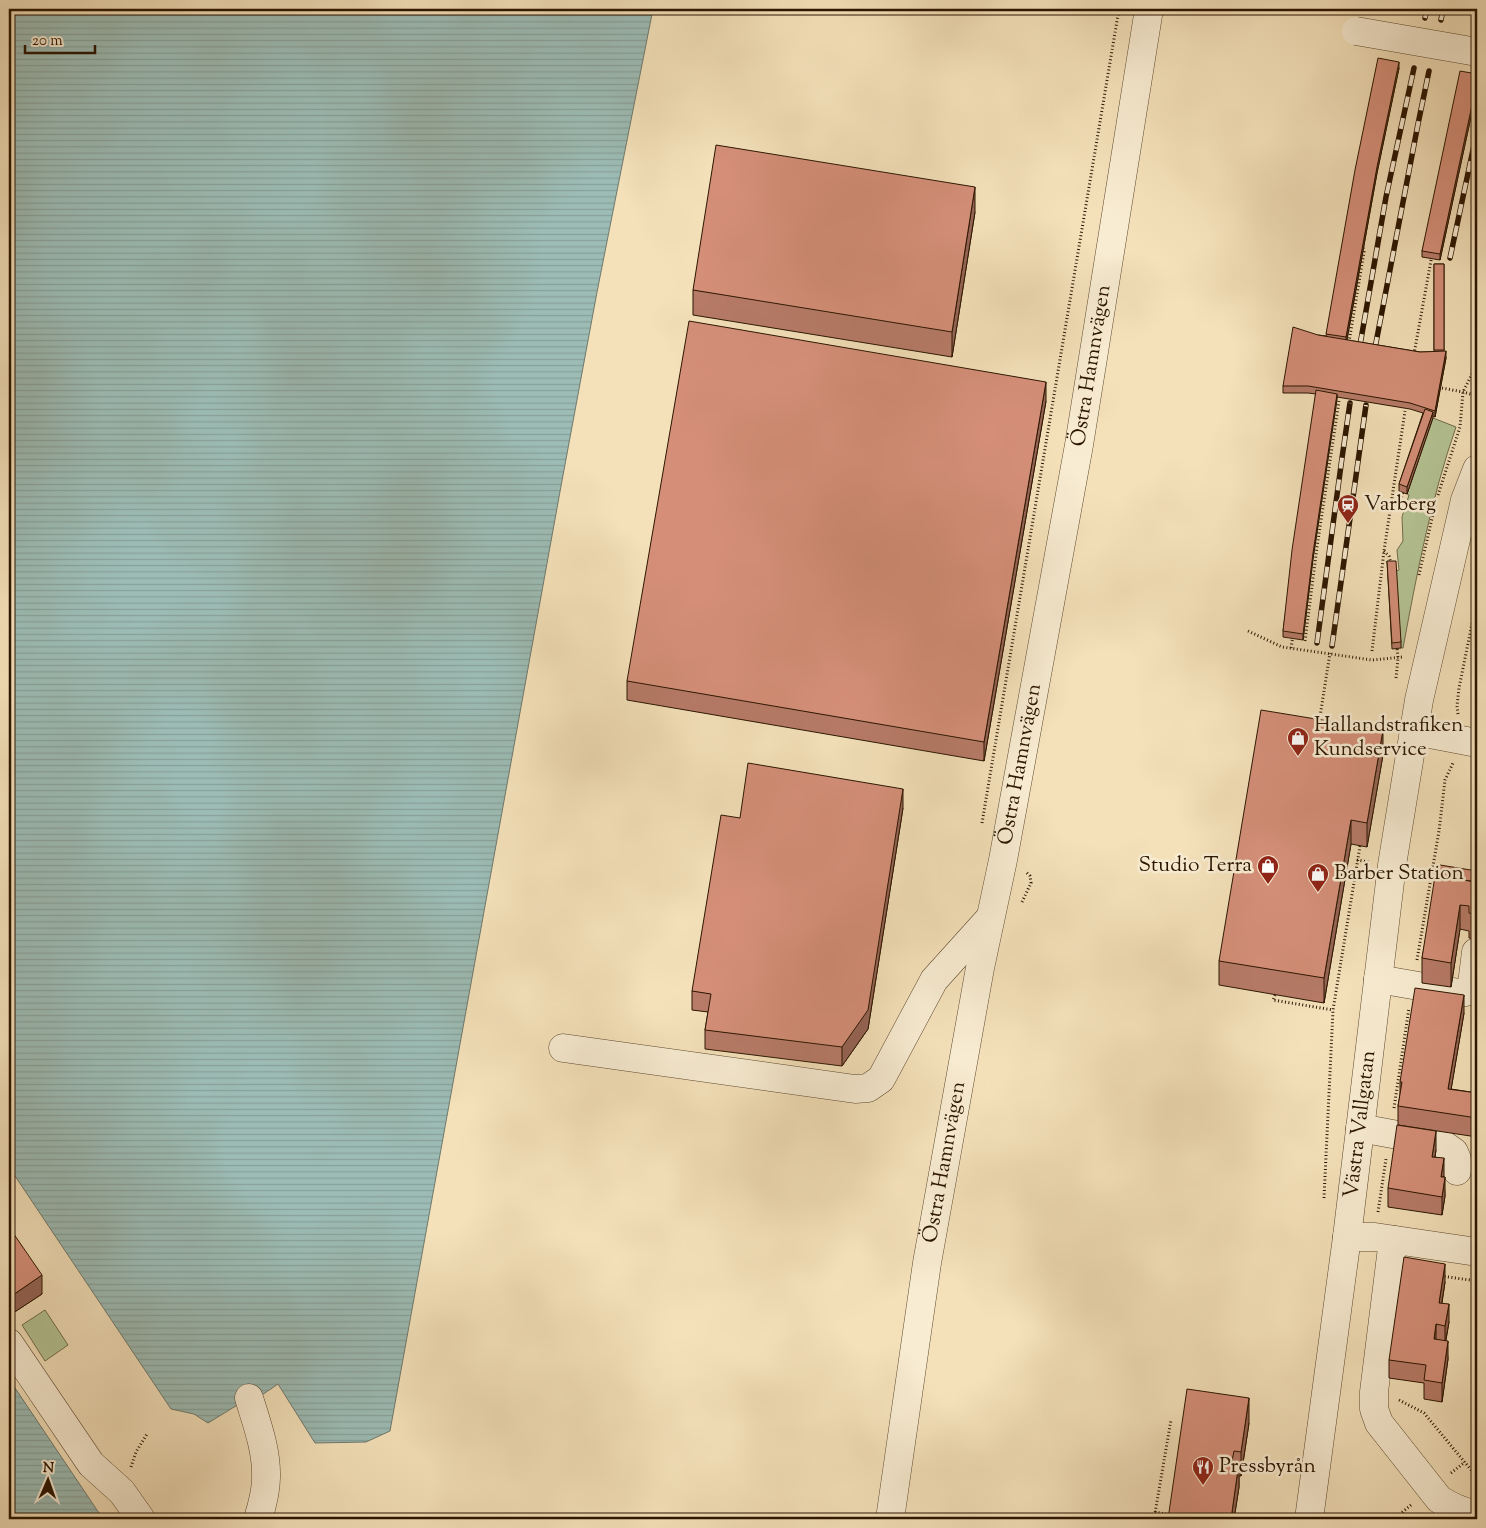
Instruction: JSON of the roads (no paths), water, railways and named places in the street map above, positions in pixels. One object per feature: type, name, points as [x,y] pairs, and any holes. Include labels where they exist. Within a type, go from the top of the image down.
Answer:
[{"type":"street","name":"Östra Hamnvägen","points":[[890,1519],[927,1263],[978,977],[1002,860],[1079,444],[1149,9]]},
{"type":"street","points":[[1356,31],[1477,52]]},
{"type":"street","name":"Västra Vallgatan","points":[[1309,1519],[1348,1224],[1392,865],[1419,700],[1465,500],[1477,469]]},
{"type":"street","points":[[1414,731],[1470,742]]},
{"type":"street","points":[[563,1048],[855,1089],[868,1088],[881,1079],[934,980],[990,919]]},
{"type":"street","points":[[1378,979],[1458,993],[1466,992],[1472,984],[1476,952]]},
{"type":"street","points":[[1360,1128],[1441,1143],[1454,1152],[1457,1158],[1457,1171]]},
{"type":"street","points":[[1348,1224],[1384,1238],[1477,1252]]},
{"type":"street","points":[[1384,1238],[1374,1392],[1374,1409],[1378,1423],[1439,1499],[1465,1512],[1477,1514]]},
{"type":"street","points":[[9,1343],[91,1464],[122,1492],[141,1519]]},
{"type":"street","points":[[249,1398],[264,1450],[266,1477],[264,1498],[258,1519]]},
{"type":"water","points":[[9,9],[653,9],[561,486],[390,1431],[366,1442],[315,1443],[278,1384],[259,1397],[239,1404],[208,1423],[194,1414],[171,1409],[9,1167]]},
{"type":"water","points":[[9,1379],[103,1519],[9,1519]]},
{"type":"railway","points":[[1425,18],[1427,9]]},
{"type":"railway","points":[[1441,20],[1443,9]]},
{"type":"railway","points":[[1360,345],[1386,197],[1414,68]]},
{"type":"railway","points":[[1375,348],[1429,71]]},
{"type":"railway","points":[[1450,258],[1477,131]]},
{"type":"railway","points":[[1317,643],[1350,403]]},
{"type":"railway","points":[[1332,646],[1366,405]]},
{"type":"place","name":"Varberg","points":[[1348,524]]},
{"type":"place","name":"Hallandstrafiken Kundservice","points":[[1298,757]]},
{"type":"place","name":"Studio Terra","points":[[1268,885]]},
{"type":"place","name":"Barber Station","points":[[1318,893]]},
{"type":"place","name":"Pressbyrån","points":[[1203,1486]]}]
